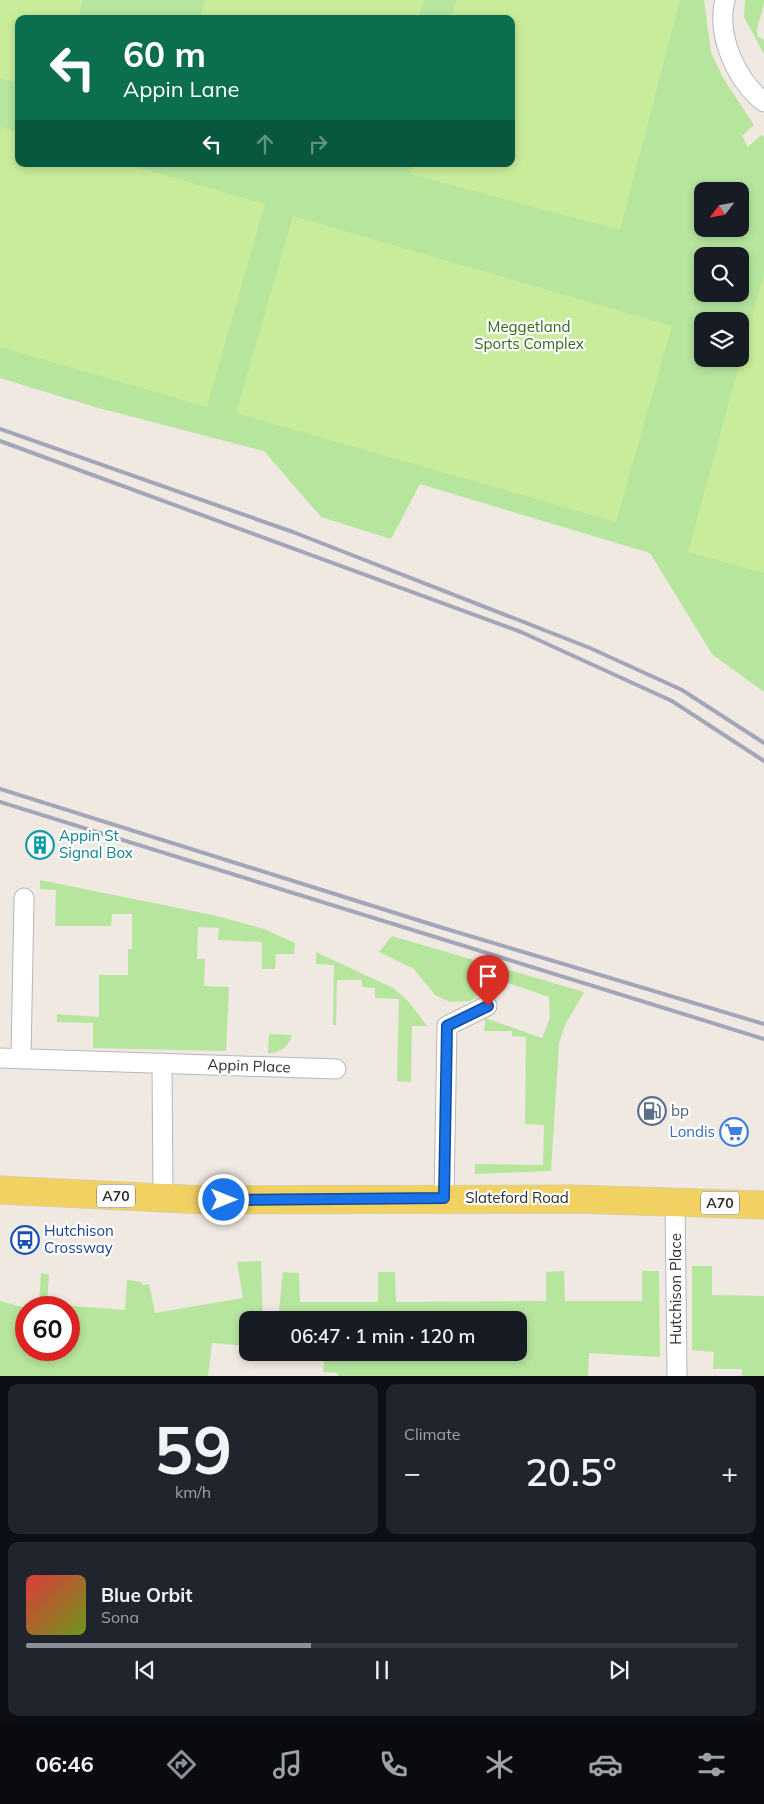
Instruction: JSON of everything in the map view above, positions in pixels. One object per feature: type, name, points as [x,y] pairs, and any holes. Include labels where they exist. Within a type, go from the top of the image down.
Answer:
[{"type":"main road","name":"Slateford Road","points":[[0,1190],[163,1198],[444,1198],[675,1201],[764,1205]]},
{"type":"street","points":[[724,0],[721,21],[724,39],[736,65],[755,95],[764,102]]},
{"type":"street","points":[[21,1059],[24,898]]},
{"type":"street","points":[[444,1198],[447,1026],[488,1006]]},
{"type":"street","name":"Appin Place","points":[[0,1058],[336,1069]]},
{"type":"street","points":[[162,1063],[163,1198]]},
{"type":"street","name":"Hutchison Place","points":[[675,1201],[676,1376]]},
{"type":"green space","name":"Meggetland Sports Complex","points":[[0,0],[704,0],[711,52],[723,78],[754,125],[742,136],[748,147],[761,135],[764,137],[764,692],[712,654],[650,553],[420,484],[391,539],[321,517],[264,451],[95,407],[0,378]]},
{"type":"green space","points":[[0,0],[83,0],[79,15],[15,15],[15,82],[0,78]]},
{"type":"green space","points":[[205,0],[424,0],[419,15],[201,15]]},
{"type":"green space","points":[[456,0],[680,0],[620,230],[410,174],[412,167],[515,167],[515,15],[452,15]]},
{"type":"green space","points":[[745,0],[764,0],[757,33],[758,37],[764,40],[764,54],[744,17]]},
{"type":"green space","points":[[0,127],[15,132],[15,167],[136,167],[265,204],[207,407],[0,347]]},
{"type":"green space","points":[[293,216],[672,326],[616,522],[236,413]]},
{"type":"green space","points":[[764,274],[764,573],[688,552],[739,367],[749,367],[749,329]]},
{"type":"green space","points":[[40,880],[217,916],[264,929],[295,943],[294,954],[276,954],[275,969],[262,969],[262,942],[218,940],[219,928],[198,927],[197,959],[205,959],[204,986],[229,987],[226,1051],[93,1048],[93,1023],[57,1022],[57,1014],[99,1017],[99,975],[128,975],[128,949],[132,949],[132,914],[112,914],[111,926],[55,926],[56,890],[40,889]]},
{"type":"green space","points":[[392,936],[584,992],[565,1025],[559,1044],[551,1171],[475,1174],[475,1164],[543,1165],[544,1125],[525,1124],[526,1037],[512,1036],[512,1031],[484,1031],[485,1018],[542,1038],[550,1018],[549,997],[487,976],[481,994],[470,1001],[450,1002],[435,995],[414,969],[379,952]]},
{"type":"green space","points":[[316,952],[393,988],[408,1001],[427,1026],[412,1026],[411,1082],[397,1081],[399,999],[375,998],[375,988],[362,987],[362,980],[337,980],[336,1025],[333,1025],[334,965],[316,964]]},
{"type":"green space","points":[[269,1034],[292,1035],[289,1043],[283,1048],[276,1052],[268,1053]]},
{"type":"green space","points":[[261,1261],[263,1311],[239,1311],[239,1345],[212,1343],[208,1376],[0,1376],[0,1301],[15,1305],[15,1361],[80,1361],[80,1307],[125,1310],[127,1280],[142,1282],[142,1285],[149,1284],[155,1313],[243,1298],[237,1262]]},
{"type":"green space","points":[[692,1266],[712,1266],[712,1295],[764,1296],[764,1376],[742,1376],[742,1369],[713,1369],[714,1352],[692,1350]]},
{"type":"green space","points":[[564,1271],[565,1301],[642,1301],[642,1271],[659,1271],[660,1357],[589,1353],[588,1376],[338,1376],[338,1373],[323,1372],[324,1361],[527,1361],[527,1311],[279,1311],[283,1272],[299,1273],[300,1302],[378,1302],[378,1272],[395,1272],[396,1302],[546,1301],[546,1272]]},
{"type":"green space","points":[[41,1273],[49,1275],[48,1296],[40,1296]]},
{"type":"railway","points":[[0,429],[293,532],[590,648],[682,690],[764,743]]},
{"type":"railway","points":[[0,441],[521,632],[672,701],[764,761]]},
{"type":"railway","points":[[0,789],[443,928],[764,1024]]},
{"type":"railway","points":[[0,802],[764,1039]]},
{"type":"place","name":"Appin St Signal Box","points":[[40,845]]},
{"type":"place","name":"bp","points":[[652,1111]]},
{"type":"place","name":"Londis","points":[[734,1132]]},
{"type":"place","name":"Hutchison Crossway","points":[[25,1240]]},
{"type":"route","points":[[224,1200],[444,1198],[447,1026],[488,1006]]}]
